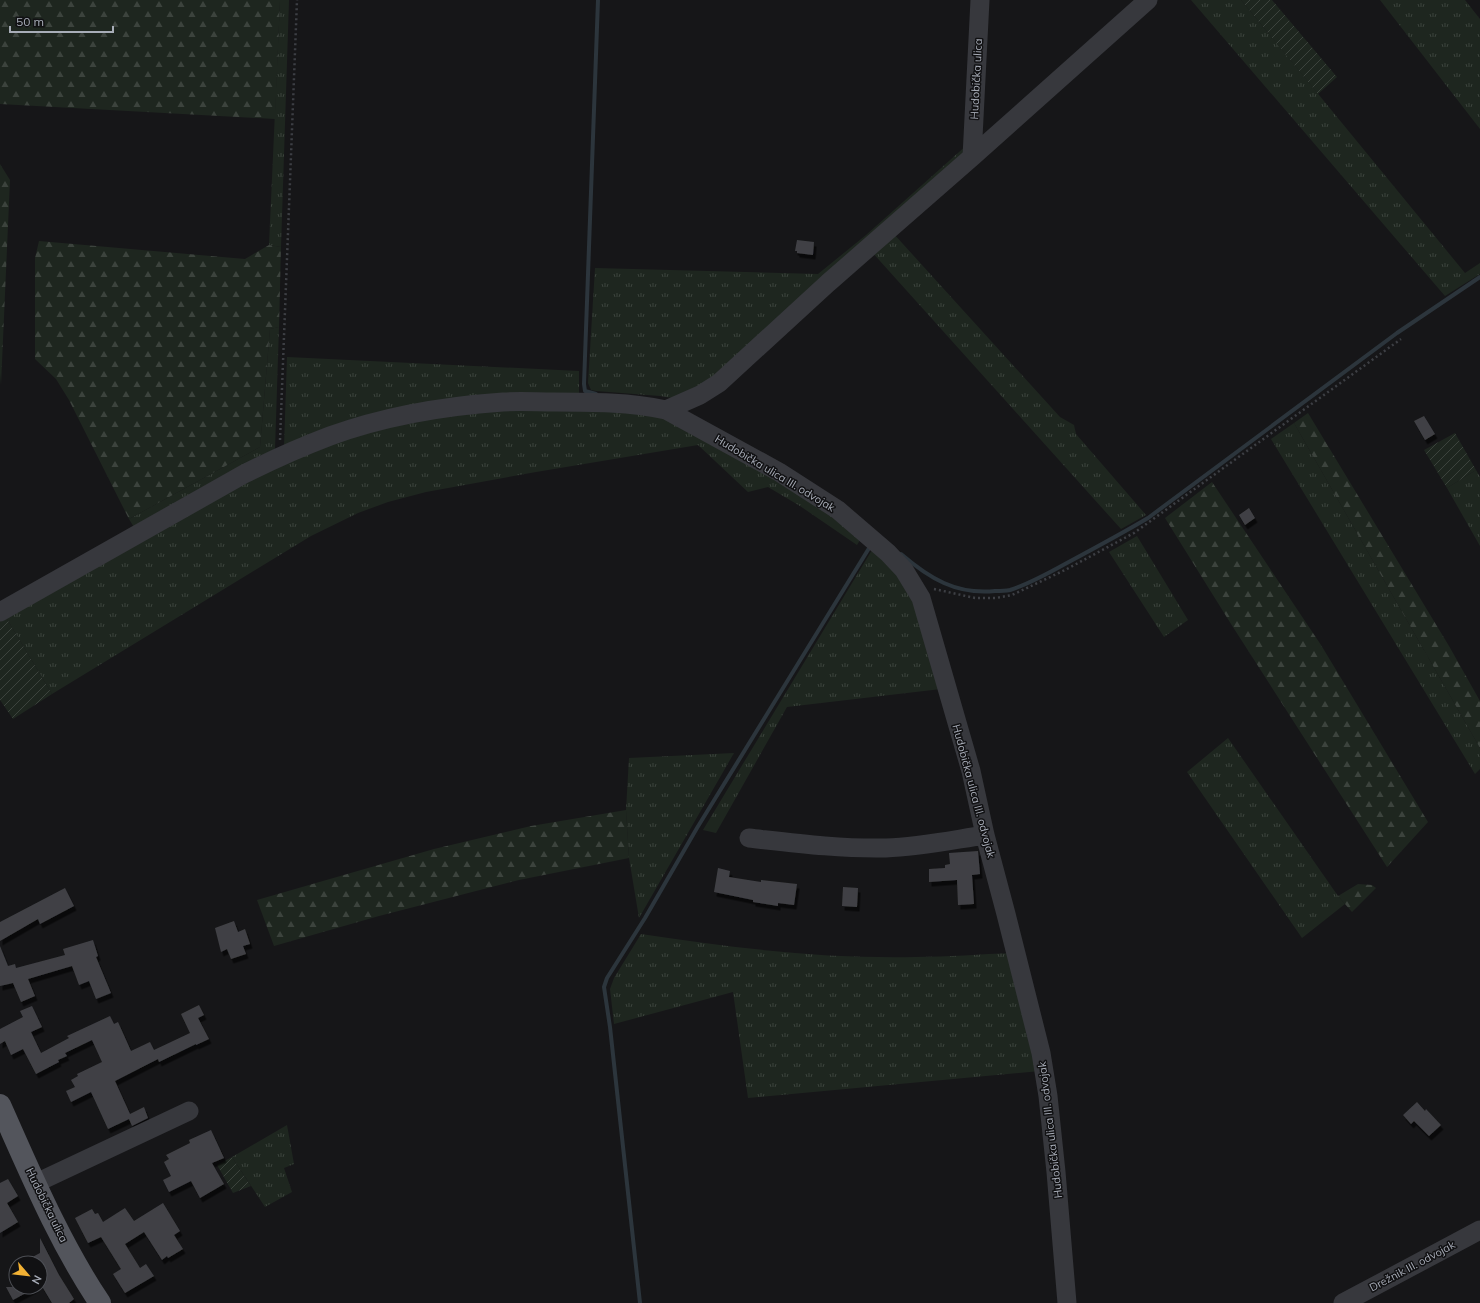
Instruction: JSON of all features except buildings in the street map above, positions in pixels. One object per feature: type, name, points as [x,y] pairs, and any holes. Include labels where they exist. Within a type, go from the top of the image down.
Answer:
[{"type":"main road","name":"Hudobička ulica","points":[[0,1105],[5,1127],[36,1184],[71,1254],[100,1303]]},
{"type":"street","name":"Hudobička ulica","points":[[972,157],[980,0]]},
{"type":"street","points":[[0,612],[244,474],[279,457],[331,436],[378,422],[430,410],[503,402],[576,402],[650,407],[666,410],[700,395],[719,383],[828,283],[1148,0]]},
{"type":"street","name":"Hudobička ulica III. odvojak","points":[[666,410],[779,472],[838,510],[888,553],[904,570],[921,598],[971,771],[985,835],[1041,1053],[1056,1164],[1067,1303]]},
{"type":"street","points":[[749,838],[805,844],[886,848],[927,845],[985,835]]},
{"type":"street","points":[[36,1184],[189,1111]]},
{"type":"street","name":"Drežnik III. odvojak","points":[[1344,1303],[1480,1230]]},
{"type":"path","points":[[279,457],[297,0]]},
{"type":"path","points":[[912,583],[956,595],[975,598],[996,598],[1012,595],[1035,585],[1134,533],[1401,339]]},
{"type":"green space","points":[[0,0],[280,0],[275,119],[0,104]]},
{"type":"green space","points":[[280,0],[289,0],[281,247],[269,245]]},
{"type":"green space","points":[[1191,0],[1241,0],[1465,273],[1480,263],[1480,274],[1445,296]]},
{"type":"green space","points":[[1241,0],[1272,0],[1337,77],[1318,94]]},
{"type":"green space","points":[[1380,0],[1465,0],[1480,19],[1480,129]]},
{"type":"green space","points":[[968,144],[967,154],[715,380],[678,399],[591,390],[588,383],[595,268],[818,274],[866,235]]},
{"type":"green space","points":[[0,164],[10,180],[1,385],[0,373]]},
{"type":"green space","points":[[893,233],[1060,417],[1074,425],[1076,434],[1146,515],[1121,529],[871,251]]},
{"type":"green space","points":[[39,241],[245,259],[269,245],[281,247],[279,327],[270,329],[260,447],[129,519],[69,400],[56,379],[35,359],[35,258]]},
{"type":"green space","points":[[279,327],[275,449],[135,529],[129,519],[260,447],[270,329]]},
{"type":"green space","points":[[287,357],[579,371],[579,396],[504,398],[284,447]]},
{"type":"green space","points":[[503,406],[647,411],[693,430],[863,535],[857,545],[800,506],[768,487],[748,492],[698,445],[426,492],[388,502],[358,513],[311,536],[52,694],[4,614],[247,478],[378,426]]},
{"type":"green space","points":[[1308,413],[1449,646],[1480,701],[1480,748],[1294,423]]},
{"type":"green space","points":[[1294,423],[1480,748],[1480,769],[1475,774],[1271,439]]},
{"type":"green space","points":[[1455,433],[1476,470],[1447,488],[1424,450]]},
{"type":"green space","points":[[1476,470],[1480,477],[1480,546],[1447,488]]},
{"type":"green space","points":[[1212,482],[1321,645],[1428,822],[1387,867],[1231,624],[1165,518]]},
{"type":"green space","points":[[1137,536],[1188,620],[1164,637],[1109,552]]},
{"type":"green space","points":[[875,545],[910,586],[941,689],[787,707],[716,833],[703,830]]},
{"type":"green space","points":[[4,614],[52,694],[13,719],[0,700],[0,616]]},
{"type":"green space","points":[[1228,738],[1345,904],[1302,938],[1187,772]]},
{"type":"green space","points":[[734,753],[639,918],[629,858],[626,810],[629,758]]},
{"type":"green space","points":[[626,810],[629,858],[519,880],[379,916],[274,946],[257,900],[434,849],[531,826]]},
{"type":"green space","points":[[1358,884],[1372,885],[1376,888],[1352,912],[1338,896]]},
{"type":"green space","points":[[641,934],[778,952],[847,956],[928,957],[1013,953],[1040,1071],[748,1098],[733,992],[614,1024],[610,989],[614,978]]},
{"type":"green space","points":[[287,1125],[294,1164],[284,1168],[292,1192],[265,1207],[232,1157]]},
{"type":"green space","points":[[232,1157],[251,1186],[233,1193],[217,1165]]},
{"type":"waterway","points":[[596,394],[585,391],[584,384],[598,0]]},
{"type":"waterway","points":[[901,554],[911,563],[933,577],[956,587],[981,592],[1008,590],[1024,585],[1148,518],[1397,333],[1480,277]]},
{"type":"waterway","points":[[640,1303],[610,1027],[604,987],[607,978],[645,918],[697,828],[871,545]]}]
